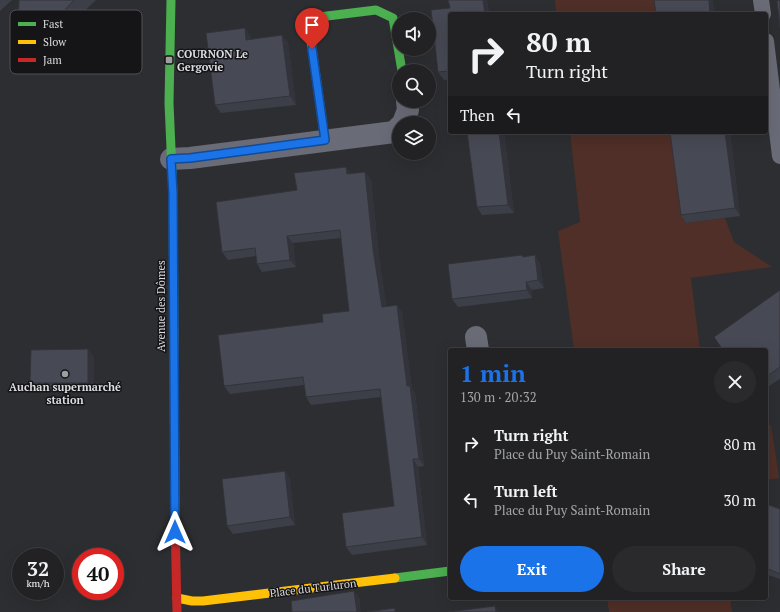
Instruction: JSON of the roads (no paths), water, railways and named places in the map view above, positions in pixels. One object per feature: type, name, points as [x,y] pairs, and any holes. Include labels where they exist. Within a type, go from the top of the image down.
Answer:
[{"type":"street","name":"Avenue des Dômes","points":[[171,0],[169,60],[173,194],[175,562],[177,612]]},
{"type":"street","points":[[325,140],[310,34],[319,17],[376,10],[393,18],[401,64]]},
{"type":"street","points":[[171,159],[190,158],[392,132]]},
{"type":"street","name":"Place du Turluron","points":[[177,598],[192,601],[204,601],[448,571]]},
{"type":"lane","points":[[761,0],[763,12]]},
{"type":"lane","points":[[768,57],[780,156]]},
{"type":"place","name":"COURNON Le Gergovie","points":[[169,60]]},
{"type":"place","name":"Auchan supermarché station","points":[[65,374]]}]
